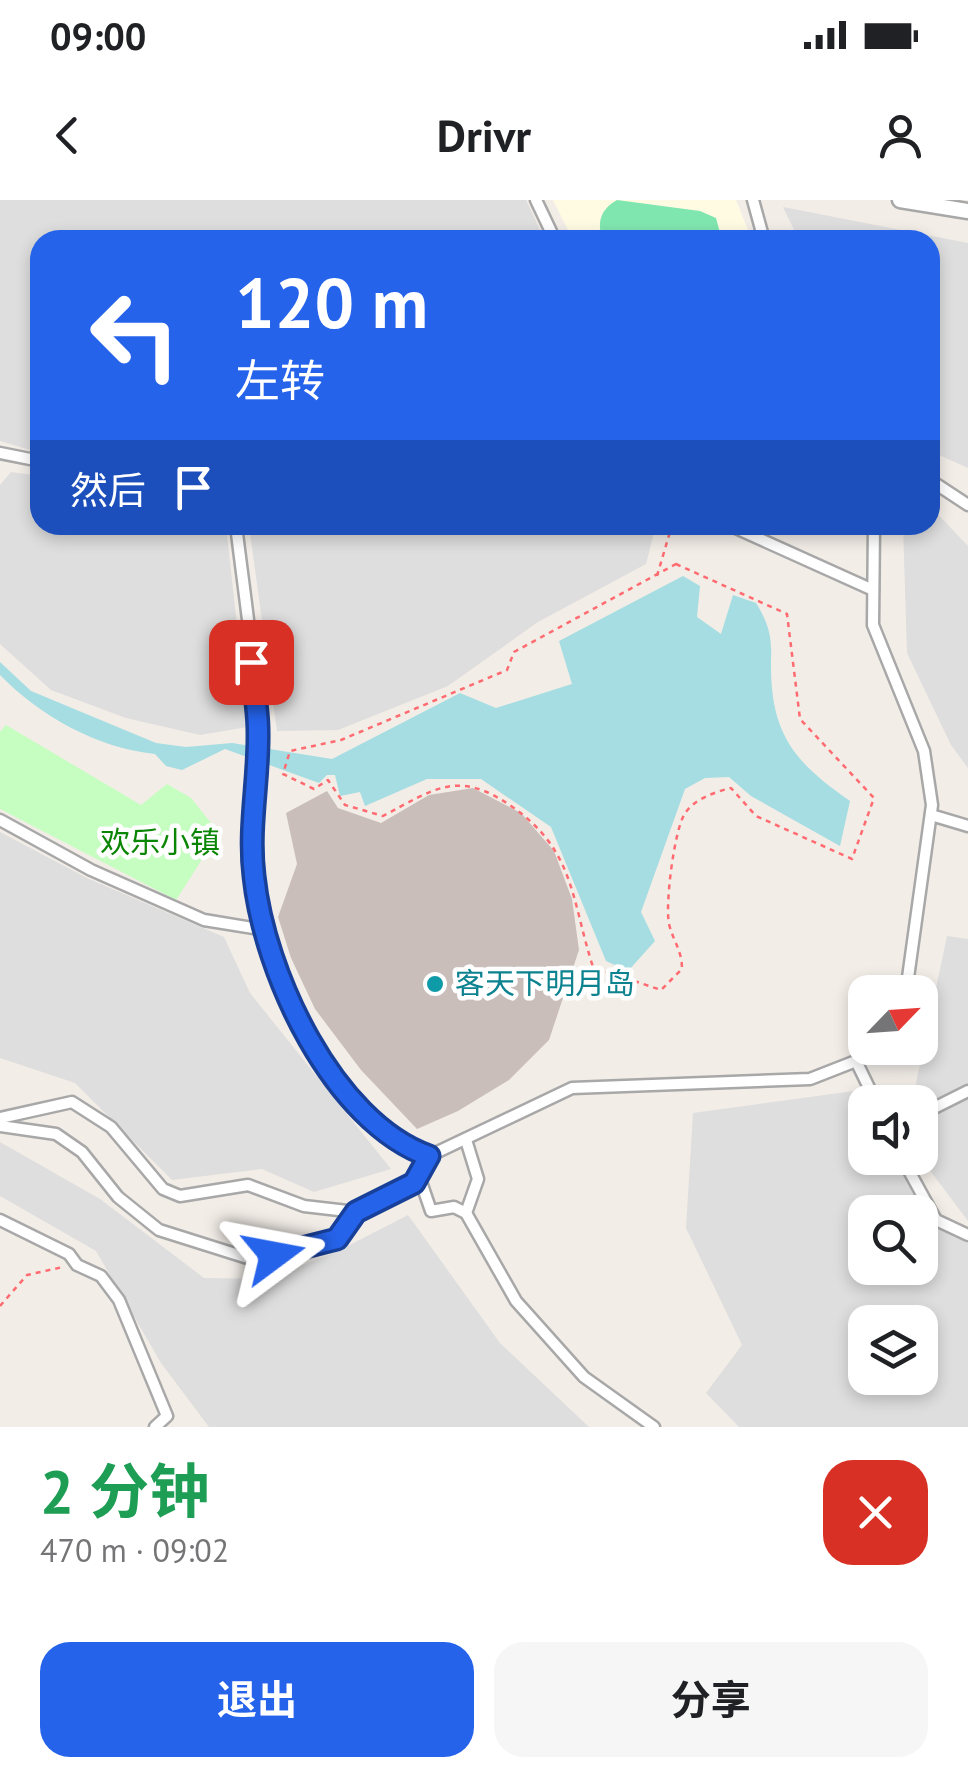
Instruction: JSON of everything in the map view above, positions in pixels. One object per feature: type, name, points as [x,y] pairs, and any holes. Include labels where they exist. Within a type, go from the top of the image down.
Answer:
[{"type":"street","points":[[536,200],[550,230]]},
{"type":"street","points":[[753,200],[761,230]]},
{"type":"street","points":[[900,200],[968,211]]},
{"type":"street","points":[[0,453],[30,459]]},
{"type":"street","points":[[940,487],[968,505]]},
{"type":"street","points":[[237,535],[258,731],[251,811],[253,872],[266,930],[286,994],[318,1055],[398,1145],[429,1156]]},
{"type":"street","points":[[752,535],[873,590]]},
{"type":"street","points":[[874,535],[873,625],[924,751],[931,815],[908,975]]},
{"type":"street","points":[[931,815],[968,826]]},
{"type":"street","points":[[0,820],[91,870],[204,920],[266,930]]},
{"type":"street","points":[[0,1122],[56,1134],[82,1152],[118,1197],[158,1230],[251,1259],[337,1239],[356,1212],[414,1183],[429,1156],[572,1088],[810,1079],[848,1064]]},
{"type":"street","points":[[938,1105],[968,1091]]},
{"type":"street","points":[[0,1122],[72,1102],[111,1127],[162,1189],[180,1196],[248,1186],[304,1206],[356,1212]]},
{"type":"street","points":[[466,1140],[478,1180],[466,1213]]},
{"type":"street","points":[[419,1175],[431,1212],[454,1207],[466,1213],[516,1301],[584,1377],[654,1427]]},
{"type":"street","points":[[911,1175],[936,1220],[968,1235]]},
{"type":"street","points":[[0,1220],[69,1254],[77,1265],[101,1276],[119,1300],[167,1416],[155,1427]]},
{"type":"path","points":[[657,577],[676,564],[787,614],[800,719],[874,798],[852,860],[756,816],[731,788],[710,793],[684,814],[669,887],[669,925],[682,949],[682,968],[661,990],[593,967],[576,902],[554,844],[537,824],[484,787],[431,790],[383,816],[345,805],[328,780],[314,789],[283,774],[290,750],[341,740],[507,670],[514,652],[657,577],[669,535]]},
{"type":"path","points":[[0,1306],[27,1274],[77,1265]]},
{"type":"shaded area","points":[[0,200],[526,200],[540,230],[30,230],[30,450],[0,441]]},
{"type":"shaded area","points":[[553,200],[736,200],[748,230],[568,230]]},
{"type":"shaded area","points":[[783,207],[901,230],[794,230]]},
{"type":"shaded area","points":[[940,238],[968,243],[968,468],[940,455]]},
{"type":"shaded area","points":[[11,472],[30,475],[30,535],[227,535],[248,727],[200,735],[126,718],[51,690],[0,644],[0,485]]},
{"type":"shaded area","points":[[940,517],[968,546],[968,768],[951,745],[907,653],[903,535],[940,535]]},
{"type":"shaded area","points":[[250,535],[653,535],[646,564],[538,622],[448,686],[338,730],[277,731]]},
{"type":"shaded area","points":[[0,832],[87,878],[224,937],[250,993],[391,1169],[314,1192],[262,1169],[172,1180],[75,1083],[0,1058]]},
{"type":"shaded area","points":[[947,936],[968,939],[968,1221],[934,1175],[938,1175],[938,1085],[916,1085],[920,1065],[938,1065],[938,979]]},
{"type":"shaded area","points":[[848,1092],[848,1175],[904,1175],[914,1195],[848,1195],[848,1285],[938,1285],[938,1229],[968,1243],[968,1427],[739,1427],[706,1393],[742,1345],[686,1228],[693,1113]]},
{"type":"shaded area","points":[[0,1142],[100,1199],[204,1278],[269,1279],[338,1251],[408,1215],[500,1343],[589,1427],[209,1427],[161,1363],[96,1251],[0,1196]]},
{"type":"green space","points":[[617,200],[700,211],[716,218],[719,230],[601,230],[601,217]]},
{"type":"green space","name":"欢乐小镇","points":[[6,725],[141,805],[167,784],[191,798],[219,833],[176,900],[0,809],[0,732]]},
{"type":"water","points":[[683,576],[700,586],[697,617],[721,634],[733,595],[756,603],[767,624],[775,708],[789,744],[814,773],[850,801],[840,846],[751,796],[729,777],[705,778],[685,789],[641,912],[655,941],[628,971],[606,961],[551,827],[481,779],[427,779],[365,806],[360,792],[340,796],[335,775],[327,775],[319,783],[225,749],[182,770],[166,766],[155,754],[112,745],[71,728],[33,704],[0,675],[0,662],[31,691],[156,743],[186,747],[232,743],[332,759],[460,693],[496,708],[572,684],[559,641]]},
{"type":"building","name":"客天下明月岛","points":[[473,788],[521,813],[554,851],[572,899],[579,950],[549,1040],[509,1080],[458,1111],[417,1129],[361,1070],[315,1009],[291,958],[278,917],[297,864],[286,813],[327,791],[338,808],[381,823],[429,795]]},
{"type":"place","name":"客天下明月岛","points":[[435,984]]},
{"type":"route","points":[[251,662],[258,731],[251,811],[253,872],[257,904],[286,994],[318,1055],[359,1106],[398,1145],[429,1156],[414,1183],[356,1212],[337,1239],[274,1255]]}]
